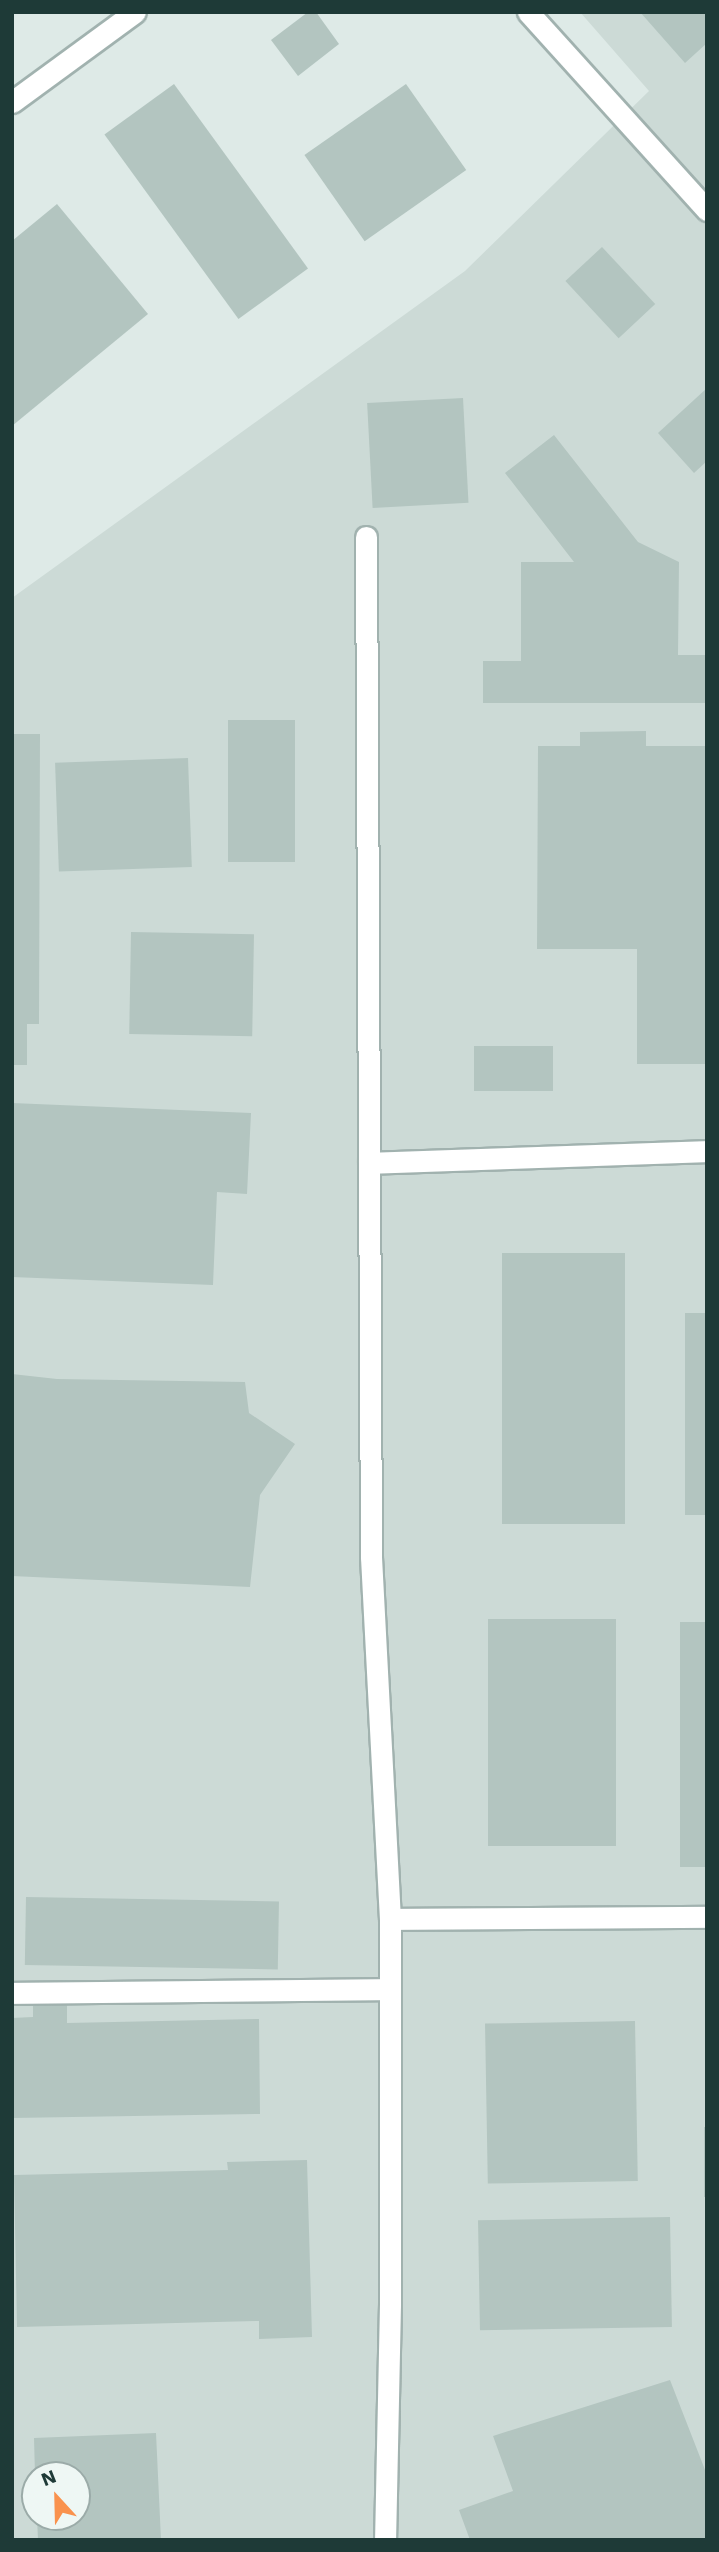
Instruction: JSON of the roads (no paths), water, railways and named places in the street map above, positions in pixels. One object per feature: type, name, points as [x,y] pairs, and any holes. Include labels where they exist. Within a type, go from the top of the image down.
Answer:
[{"type":"street","points":[[12,102],[135,12]]},
{"type":"street","points":[[528,12],[707,210]]},
{"type":"street","points":[[366,537],[371,1557],[390,1919],[385,2540]]},
{"type":"street","points":[[369,1163],[707,1151]]},
{"type":"street","points":[[390,1919],[707,1917]]},
{"type":"street","points":[[12,1993],[390,1989]]}]
